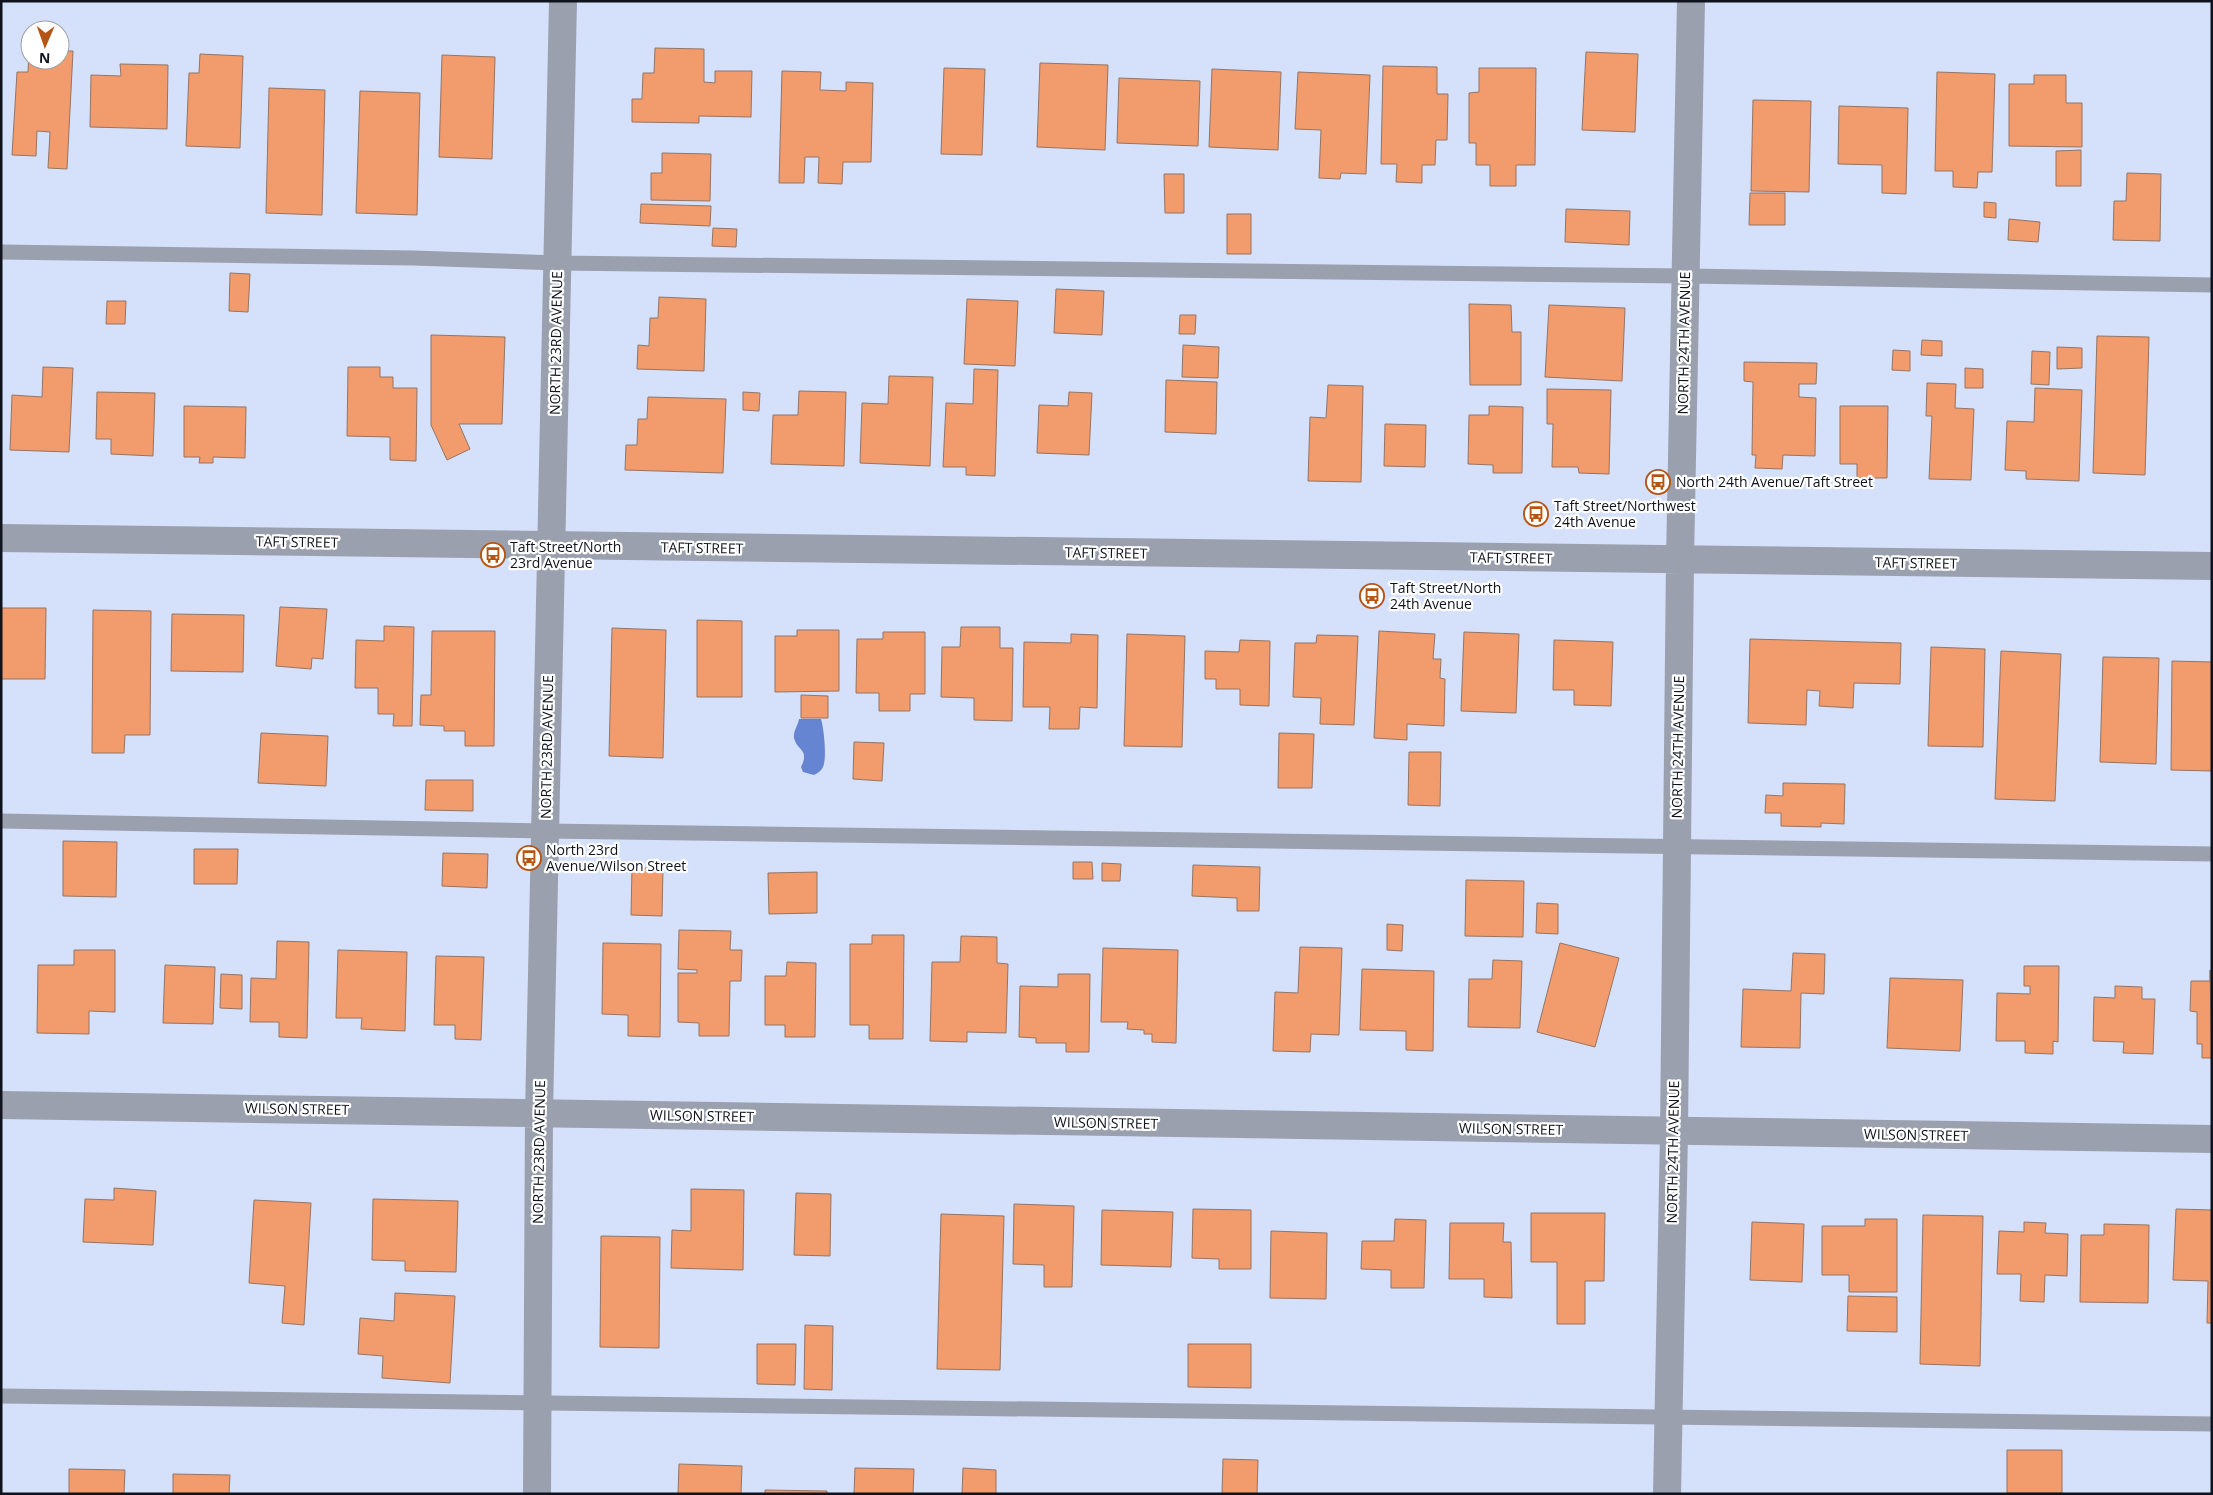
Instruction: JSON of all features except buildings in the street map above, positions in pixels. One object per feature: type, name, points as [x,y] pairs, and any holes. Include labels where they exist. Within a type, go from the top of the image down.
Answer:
[{"type":"street","name":"NORTH 23RD AVENUE","points":[[537,1494],[539,1113],[563,1]]},
{"type":"street","name":"NORTH 24TH AVENUE","points":[[1667,1494],[1674,1132],[1680,560],[1691,1]]},
{"type":"street","name":"TAFT STREET","points":[[1,538],[2212,566]]},
{"type":"street","name":"WILSON STREET","points":[[1,1105],[2212,1139]]},
{"type":"lane","points":[[1,252],[413,258],[557,263],[1686,276],[2212,285]]},
{"type":"lane","points":[[1,821],[545,831],[2212,854]]},
{"type":"lane","points":[[1,1396],[2212,1424]]},
{"type":"water","points":[[799,719],[821,719],[825,757],[823,767],[814,775],[803,772],[801,767],[804,753],[794,738]]},
{"type":"place","name":"North 24th Avenue/Taft Street","points":[[1658,482]]},
{"type":"place","name":"Taft Street/Northwest 24th Avenue","points":[[1536,514]]},
{"type":"place","name":"Taft Street/North 23rd Avenue","points":[[493,555]]},
{"type":"place","name":"Taft Street/North 24th Avenue","points":[[1372,596]]},
{"type":"place","name":"North 23rd Avenue/Wilson Street","points":[[529,858]]}]
